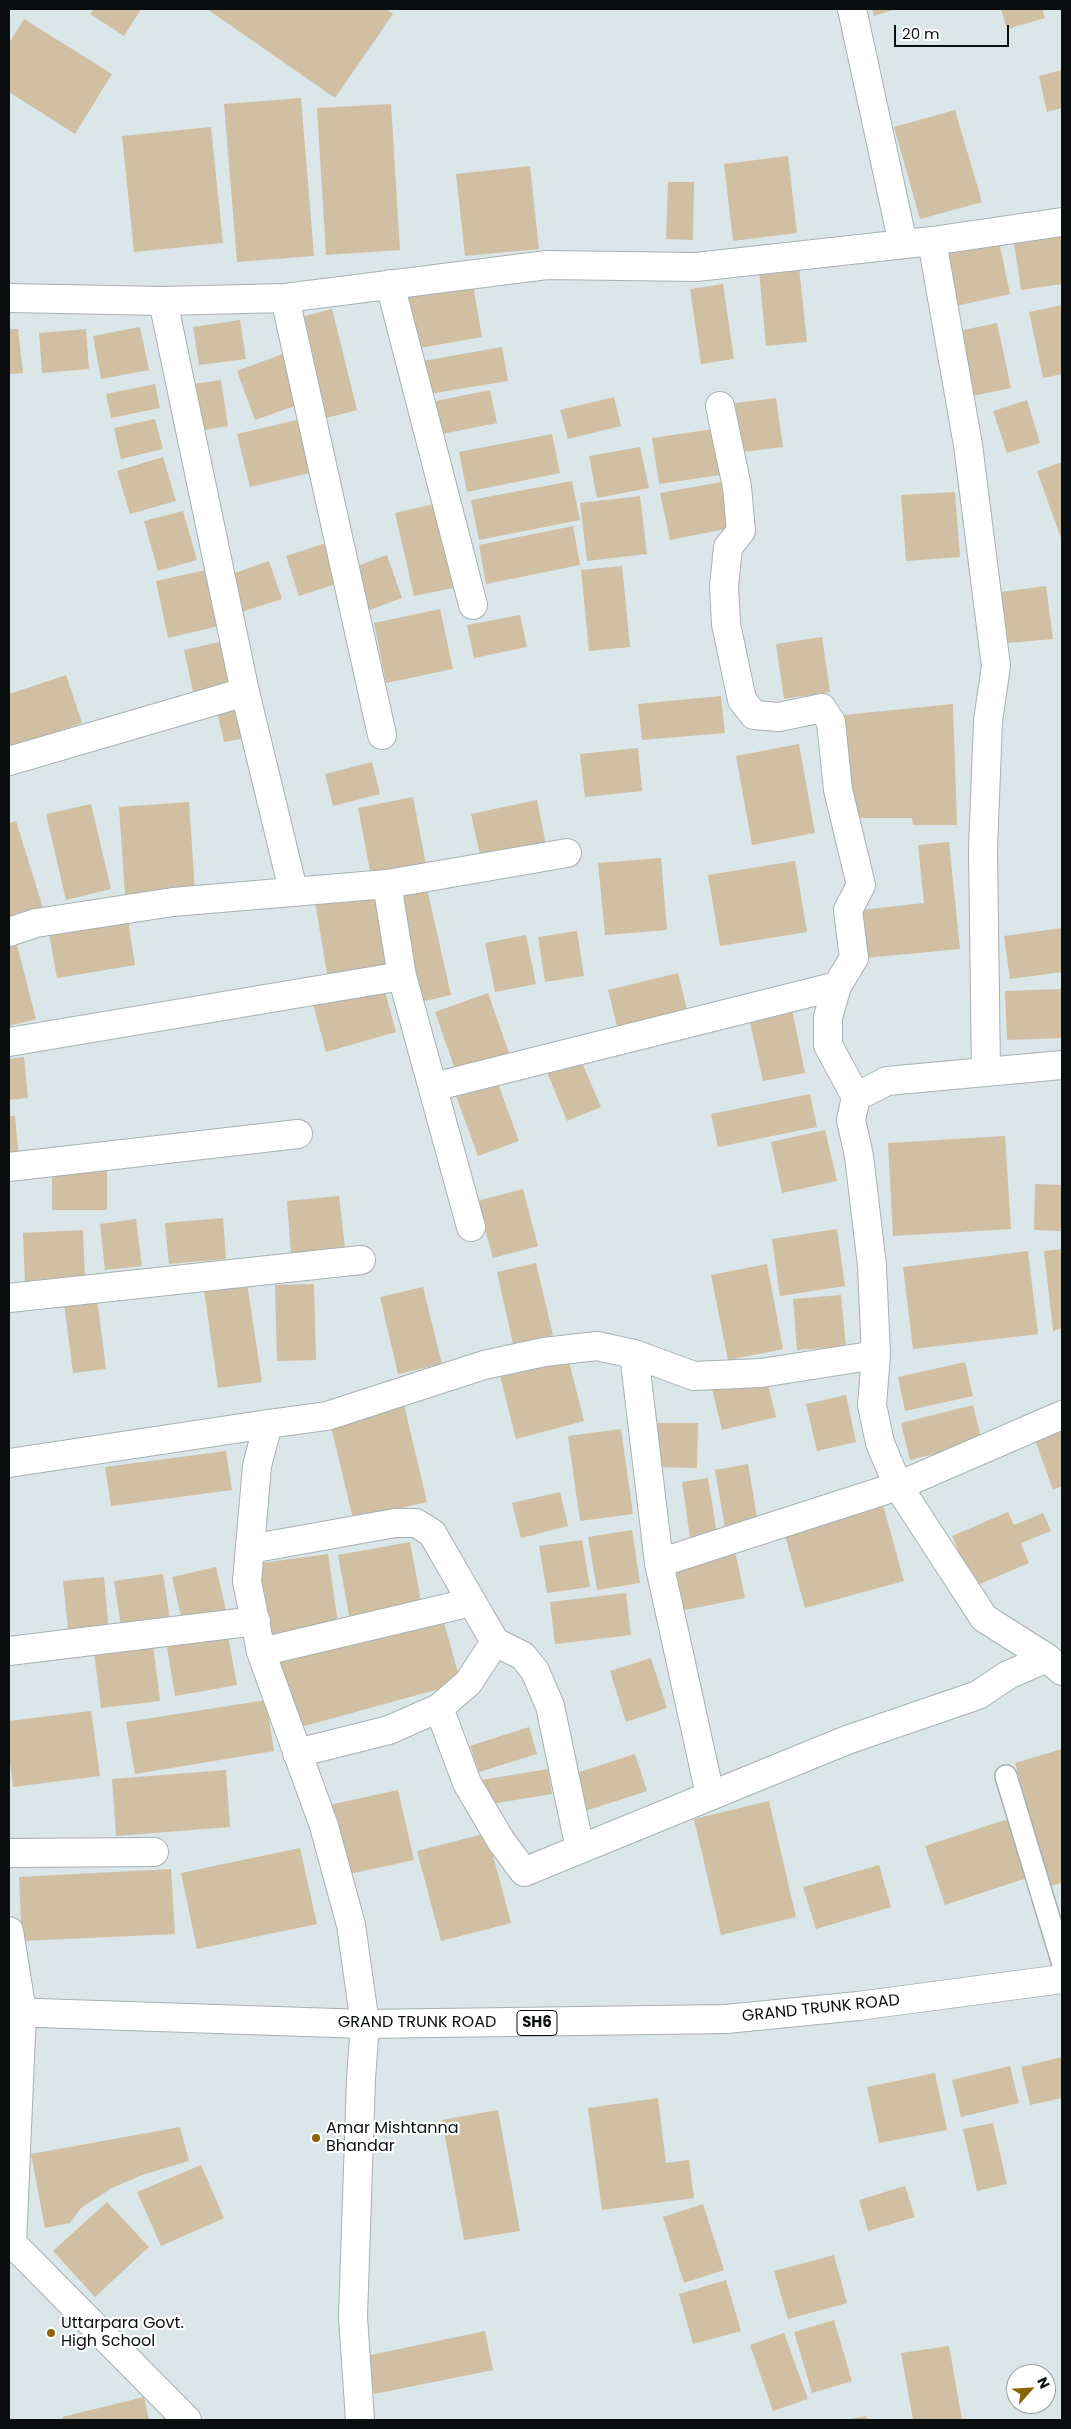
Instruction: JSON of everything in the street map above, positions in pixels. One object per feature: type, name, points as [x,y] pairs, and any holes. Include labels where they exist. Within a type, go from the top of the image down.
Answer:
[{"type":"street","points":[[852,9],[903,244]]},
{"type":"street","points":[[9,298],[163,301],[285,298],[548,265],[696,267],[932,241],[1062,222]]},
{"type":"street","points":[[932,241],[968,445],[996,666],[988,721],[983,849],[986,1072]]},
{"type":"street","points":[[390,284],[473,605]]},
{"type":"street","points":[[285,298],[382,735]]},
{"type":"street","points":[[163,301],[245,692],[293,890]]},
{"type":"street","points":[[720,406],[737,487],[741,532],[728,547],[724,587],[726,624],[742,700],[754,715],[779,717],[822,708],[831,722],[838,790],[861,885],[848,910],[854,958],[837,986],[828,1017],[828,1045],[856,1096],[851,1120],[859,1156],[872,1266],[876,1355],[872,1405],[880,1443],[898,1486],[984,1618],[1055,1664]]},
{"type":"street","points":[[9,761],[245,692]]},
{"type":"street","points":[[9,932],[36,923],[172,902],[293,890],[387,884],[567,852]]},
{"type":"street","points":[[387,884],[402,976],[471,1227]]},
{"type":"street","points":[[9,1042],[402,976]]},
{"type":"street","points":[[433,1087],[837,986]]},
{"type":"street","points":[[856,1096],[887,1081],[1062,1065]]},
{"type":"street","points":[[9,1167],[298,1134]]},
{"type":"street","points":[[9,1298],[361,1260]]},
{"type":"street","points":[[9,1463],[327,1416],[484,1365],[544,1352],[597,1346],[634,1354],[694,1376],[761,1373],[876,1355]]},
{"type":"street","points":[[634,1354],[659,1563],[710,1796]]},
{"type":"street","points":[[659,1563],[898,1486],[1062,1414]]},
{"type":"street","points":[[268,1424],[256,1466],[247,1581],[261,1652],[324,1826],[351,1925],[365,2024],[361,2079],[353,2317],[360,2420]]},
{"type":"street","points":[[250,1549],[395,1523],[416,1523],[432,1533],[495,1642],[523,1656],[535,1671],[550,1706],[580,1849]]},
{"type":"street","points":[[261,1652],[472,1602]]},
{"type":"street","points":[[9,1651],[256,1621]]},
{"type":"street","points":[[297,1752],[389,1730],[439,1708],[468,1683],[495,1642]]},
{"type":"street","points":[[439,1708],[467,1783],[501,1841],[524,1872],[847,1740],[978,1695],[1008,1675],[1055,1664]]},
{"type":"street","points":[[9,1853],[154,1852]]},
{"type":"street","points":[[9,1931],[16,2012],[12,2243],[187,2420]]},
{"type":"street","name":"GRAND TRUNK ROAD","points":[[16,2012],[365,2024],[726,2019],[858,2006],[1062,1979]]},
{"type":"lane","points":[[1006,1776],[1062,1961]]},
{"type":"building","points":[[94,9],[141,9],[124,36],[90,14]]},
{"type":"building","points":[[207,9],[386,9],[393,14],[335,98]]},
{"type":"building","points":[[872,9],[896,9],[874,16]]},
{"type":"building","points":[[1001,9],[1042,9],[1045,18],[1007,29]]},
{"type":"building","points":[[24,19],[112,74],[75,134],[9,92],[9,43]]},
{"type":"building","points":[[1062,70],[1062,108],[1047,112],[1039,76]]},
{"type":"building","points":[[301,98],[314,256],[237,262],[224,104]]},
{"type":"building","points":[[391,104],[400,250],[326,255],[317,108]]},
{"type":"building","points":[[955,110],[982,202],[920,219],[894,127]]},
{"type":"building","points":[[211,127],[223,243],[134,252],[122,136]]},
{"type":"building","points":[[788,156],[797,233],[733,241],[724,164]]},
{"type":"building","points":[[530,166],[539,249],[465,256],[456,174]]},
{"type":"building","points":[[668,182],[694,182],[693,240],[666,239]]},
{"type":"building","points":[[1062,235],[1062,284],[1021,290],[1014,243]]},
{"type":"building","points":[[999,241],[1010,294],[956,306],[944,253]]},
{"type":"building","points":[[799,267],[807,342],[766,346],[759,271]]},
{"type":"building","points":[[723,284],[734,359],[701,364],[690,289]]},
{"type":"building","points":[[473,285],[482,337],[414,349],[405,296]]},
{"type":"building","points":[[1062,305],[1062,374],[1043,378],[1029,312]]},
{"type":"building","points":[[332,309],[357,410],[322,419],[297,318]]},
{"type":"building","points":[[240,320],[246,359],[199,365],[193,327]]},
{"type":"building","points":[[997,323],[1011,388],[968,397],[954,332]]},
{"type":"building","points":[[140,327],[149,370],[101,379],[93,336]]},
{"type":"building","points":[[9,329],[18,329],[23,373],[9,374]]},
{"type":"building","points":[[86,329],[89,369],[42,373],[39,333]]},
{"type":"building","points":[[502,347],[508,381],[422,395],[417,362]]},
{"type":"building","points":[[285,353],[303,403],[255,420],[237,371]]},
{"type":"building","points":[[221,380],[228,426],[193,432],[186,385]]},
{"type":"building","points":[[155,384],[160,408],[111,418],[106,394]]},
{"type":"building","points":[[490,390],[497,423],[442,434],[436,401]]},
{"type":"building","points":[[614,397],[621,426],[568,439],[560,410]]},
{"type":"building","points":[[776,398],[783,447],[742,452],[735,403]]},
{"type":"building","points":[[1027,400],[1040,443],[1007,453],[993,411]]},
{"type":"building","points":[[155,419],[163,449],[121,459],[114,428]]},
{"type":"building","points":[[301,419],[314,472],[250,487],[237,434]]},
{"type":"building","points":[[720,428],[727,474],[659,484],[652,438]]},
{"type":"building","points":[[552,434],[560,473],[467,492],[459,452]]},
{"type":"building","points":[[640,447],[649,488],[597,498],[589,456]]},
{"type":"building","points":[[163,457],[176,501],[130,514],[117,471]]},
{"type":"building","points":[[1062,462],[1062,541],[1037,471]]},
{"type":"building","points":[[572,481],[580,520],[479,540],[471,500]]},
{"type":"building","points":[[721,482],[730,528],[670,540],[660,493]]},
{"type":"building","points":[[955,492],[960,557],[906,561],[901,495]]},
{"type":"building","points":[[640,496],[647,554],[587,561],[580,503]]},
{"type":"building","points":[[434,504],[453,588],[414,596],[395,513]]},
{"type":"building","points":[[183,511],[197,560],[158,571],[144,521]]},
{"type":"building","points":[[573,526],[580,565],[486,584],[479,545]]},
{"type":"building","points":[[332,541],[345,581],[299,596],[286,556]]},
{"type":"building","points":[[387,555],[402,598],[364,612],[349,569]]},
{"type":"building","points":[[269,561],[282,599],[241,612],[229,575]]},
{"type":"building","points":[[622,566],[630,647],[589,651],[581,570]]},
{"type":"building","points":[[206,570],[219,626],[168,638],[156,581]]},
{"type":"building","points":[[1046,586],[1053,639],[1008,643],[1001,592]]},
{"type":"building","points":[[440,609],[453,669],[386,683],[374,623]]},
{"type":"building","points":[[520,615],[527,647],[474,658],[467,625]]},
{"type":"building","points":[[822,637],[830,692],[784,699],[776,644]]},
{"type":"building","points":[[224,641],[235,687],[194,696],[184,650]]},
{"type":"building","points":[[66,675],[82,723],[9,748],[9,694]]},
{"type":"building","points":[[721,696],[725,733],[642,740],[638,704]]},
{"type":"building","points":[[238,702],[246,738],[224,742],[216,707]]},
{"type":"building","points":[[953,704],[957,825],[913,825],[912,818],[856,818],[844,715]]},
{"type":"building","points":[[799,744],[815,833],[752,845],[736,756]]},
{"type":"building","points":[[638,748],[642,791],[585,797],[580,754]]},
{"type":"building","points":[[372,762],[380,794],[333,806],[325,774]]},
{"type":"building","points":[[413,797],[426,865],[371,876],[358,808]]},
{"type":"building","points":[[537,800],[546,845],[481,859],[471,814]]},
{"type":"building","points":[[189,802],[195,891],[125,895],[119,807]]},
{"type":"building","points":[[91,804],[111,889],[66,900],[46,814]]},
{"type":"building","points":[[16,821],[43,908],[9,918],[9,823]]},
{"type":"building","points":[[949,842],[960,949],[865,958],[861,910],[924,903],[918,845]]},
{"type":"building","points":[[661,858],[667,930],[605,935],[598,863]]},
{"type":"building","points":[[795,861],[807,932],[720,946],[708,875]]},
{"type":"building","points":[[426,884],[451,995],[420,1002],[395,890]]},
{"type":"building","points":[[377,892],[390,969],[328,979],[315,902]]},
{"type":"building","points":[[128,920],[135,965],[57,978],[49,933]]},
{"type":"building","points":[[1062,928],[1062,972],[1010,979],[1004,936]]},
{"type":"building","points":[[577,931],[584,976],[545,982],[538,937]]},
{"type":"building","points":[[526,935],[536,984],[495,992],[485,943]]},
{"type":"building","points":[[17,945],[36,1019],[9,1026],[9,947]]},
{"type":"building","points":[[678,973],[688,1014],[618,1030],[608,990]]},
{"type":"building","points":[[382,981],[396,1032],[326,1052],[312,1000]]},
{"type":"building","points":[[1062,989],[1062,1038],[1007,1040],[1005,991]]},
{"type":"building","points":[[488,993],[509,1053],[456,1072],[435,1012]]},
{"type":"building","points":[[792,1009],[805,1073],[763,1081],[749,1018]]},
{"type":"building","points":[[24,1057],[28,1098],[9,1100],[9,1059]]},
{"type":"building","points":[[580,1058],[601,1107],[567,1121],[547,1072]]},
{"type":"building","points":[[497,1081],[519,1141],[478,1156],[456,1096]]},
{"type":"building","points":[[810,1094],[817,1127],[718,1147],[711,1114]]},
{"type":"building","points":[[9,1116],[15,1116],[19,1160],[9,1161]]},
{"type":"building","points":[[825,1130],[837,1181],[782,1193],[771,1142]]},
{"type":"building","points":[[1005,1136],[1011,1229],[893,1236],[888,1143]]},
{"type":"building","points":[[52,1169],[107,1169],[107,1210],[52,1210]]},
{"type":"building","points":[[1035,1184],[1062,1185],[1062,1231],[1034,1230]]},
{"type":"building","points":[[523,1189],[538,1246],[493,1258],[477,1201]]},
{"type":"building","points":[[339,1196],[345,1248],[291,1253],[287,1201]]},
{"type":"building","points":[[223,1218],[226,1259],[169,1264],[165,1223]]},
{"type":"building","points":[[136,1219],[142,1266],[105,1270],[100,1224]]},
{"type":"building","points":[[837,1229],[845,1286],[780,1296],[772,1239]]},
{"type":"building","points":[[83,1230],[85,1280],[25,1283],[23,1233]]},
{"type":"building","points":[[1062,1249],[1062,1328],[1053,1331],[1044,1251]]},
{"type":"building","points":[[1028,1251],[1038,1334],[913,1349],[903,1267]]},
{"type":"building","points":[[536,1263],[553,1335],[513,1344],[497,1272]]},
{"type":"building","points":[[767,1264],[783,1349],[728,1360],[711,1275]]},
{"type":"building","points":[[247,1283],[262,1382],[218,1388],[204,1290]]},
{"type":"building","points":[[314,1284],[316,1360],[277,1361],[275,1285]]},
{"type":"building","points":[[423,1287],[442,1364],[398,1374],[380,1297]]},
{"type":"building","points":[[841,1295],[846,1346],[797,1350],[793,1299]]},
{"type":"building","points":[[97,1298],[106,1369],[73,1373],[64,1303]]},
{"type":"building","points":[[567,1354],[584,1421],[516,1439],[499,1372]]},
{"type":"building","points":[[965,1362],[973,1396],[905,1411],[898,1377]]},
{"type":"building","points":[[766,1377],[776,1417],[722,1430],[712,1389]]},
{"type":"building","points":[[846,1395],[856,1442],[817,1451],[806,1404]]},
{"type":"building","points":[[404,1405],[427,1502],[353,1519],[330,1422]]},
{"type":"building","points":[[973,1405],[982,1442],[910,1460],[901,1423]]},
{"type":"building","points":[[652,1423],[698,1423],[697,1468],[651,1467]]},
{"type":"building","points":[[1062,1427],[1062,1486],[1053,1490],[1034,1437]]},
{"type":"building","points":[[621,1429],[633,1514],[580,1521],[568,1436]]},
{"type":"building","points":[[226,1451],[232,1490],[111,1506],[105,1467]]},
{"type":"building","points":[[748,1464],[758,1523],[725,1528],[715,1470]]},
{"type":"building","points":[[708,1478],[718,1541],[691,1545],[682,1482]]},
{"type":"building","points":[[560,1492],[568,1526],[521,1538],[512,1503]]},
{"type":"building","points":[[882,1501],[904,1581],[805,1608],[783,1528]]},
{"type":"building","points":[[1008,1512],[1014,1525],[1043,1513],[1051,1531],[1021,1543],[1029,1563],[973,1587],[952,1536]]},
{"type":"building","points":[[632,1530],[640,1583],[597,1590],[588,1537]]},
{"type":"building","points":[[582,1540],[590,1587],[547,1593],[539,1546]]},
{"type":"building","points":[[410,1542],[423,1612],[351,1626],[338,1555]]},
{"type":"building","points":[[735,1551],[745,1598],[675,1612],[665,1566]]},
{"type":"building","points":[[328,1554],[339,1630],[265,1640],[254,1564]]},
{"type":"building","points":[[216,1567],[227,1615],[183,1625],[172,1577]]},
{"type":"building","points":[[163,1574],[171,1626],[122,1633],[114,1581]]},
{"type":"building","points":[[104,1577],[109,1635],[69,1639],[63,1581]]},
{"type":"building","points":[[626,1593],[631,1635],[555,1644],[550,1602]]},
{"type":"building","points":[[442,1616],[461,1683],[297,1728],[278,1660]]},
{"type":"building","points":[[228,1636],[237,1685],[175,1696],[167,1647]]},
{"type":"building","points":[[153,1645],[160,1701],[101,1708],[94,1652]]},
{"type":"building","points":[[651,1658],[667,1708],[626,1722],[610,1671]]},
{"type":"building","points":[[266,1700],[274,1751],[135,1774],[126,1722]]},
{"type":"building","points":[[91,1711],[100,1776],[13,1787],[9,1754],[9,1721]]},
{"type":"building","points":[[529,1727],[537,1754],[479,1772],[470,1746]]},
{"type":"building","points":[[1062,1749],[1062,1883],[1050,1886],[1015,1763]]},
{"type":"building","points":[[635,1754],[647,1791],[585,1811],[573,1774]]},
{"type":"building","points":[[548,1769],[552,1794],[485,1805],[481,1780]]},
{"type":"building","points":[[226,1770],[230,1827],[116,1836],[112,1779]]},
{"type":"building","points":[[398,1790],[414,1860],[345,1875],[329,1805]]},
{"type":"building","points":[[769,1801],[796,1917],[721,1935],[694,1819]]},
{"type":"building","points":[[1011,1818],[1030,1877],[945,1905],[925,1846]]},
{"type":"building","points":[[487,1833],[511,1923],[441,1941],[417,1851]]},
{"type":"building","points":[[300,1848],[317,1924],[197,1949],[181,1873]]},
{"type":"building","points":[[879,1865],[891,1907],[816,1929],[803,1887]]},
{"type":"building","points":[[171,1869],[175,1934],[22,1941],[19,1877]]},
{"type":"building","points":[[1062,2057],[1062,2098],[1030,2105],[1021,2067]]},
{"type":"building","points":[[1010,2066],[1019,2103],[961,2117],[952,2080]]},
{"type":"building","points":[[935,2073],[947,2130],[879,2143],[867,2087]]},
{"type":"building","points":[[658,2098],[666,2163],[689,2160],[694,2198],[602,2210],[588,2108]]},
{"type":"building","points":[[498,2110],[520,2231],[464,2240],[442,2120]]},
{"type":"building","points":[[993,2123],[1007,2184],[977,2191],[963,2129]]},
{"type":"building","points":[[180,2127],[189,2161],[142,2175],[112,2188],[81,2208],[70,2223],[45,2228],[31,2154]]},
{"type":"building","points":[[201,2165],[224,2218],[161,2246],[137,2192]]},
{"type":"building","points":[[905,2186],[915,2217],[868,2231],[859,2200]]},
{"type":"building","points":[[107,2202],[149,2247],[95,2297],[53,2251]]},
{"type":"building","points":[[703,2204],[724,2270],[684,2283],[663,2217]]},
{"type":"building","points":[[834,2255],[847,2303],[788,2319],[774,2271]]},
{"type":"building","points":[[726,2280],[741,2331],[693,2344],[679,2294]]},
{"type":"building","points":[[834,2320],[852,2381],[812,2393],[794,2332]]},
{"type":"building","points":[[485,2331],[493,2370],[374,2394],[366,2356]]},
{"type":"building","points":[[784,2333],[808,2399],[773,2411],[750,2345]]},
{"type":"building","points":[[949,2346],[962,2420],[913,2420],[901,2353]]},
{"type":"building","points":[[144,2397],[149,2420],[63,2420],[62,2417]]},
{"type":"building","points":[[866,2416],[867,2420],[851,2420],[851,2419]]},
{"type":"place","name":"Amar Mishtanna Bhandar","points":[[316,2138]]},
{"type":"place","name":"Uttarpara Govt. High School","points":[[51,2333]]}]
